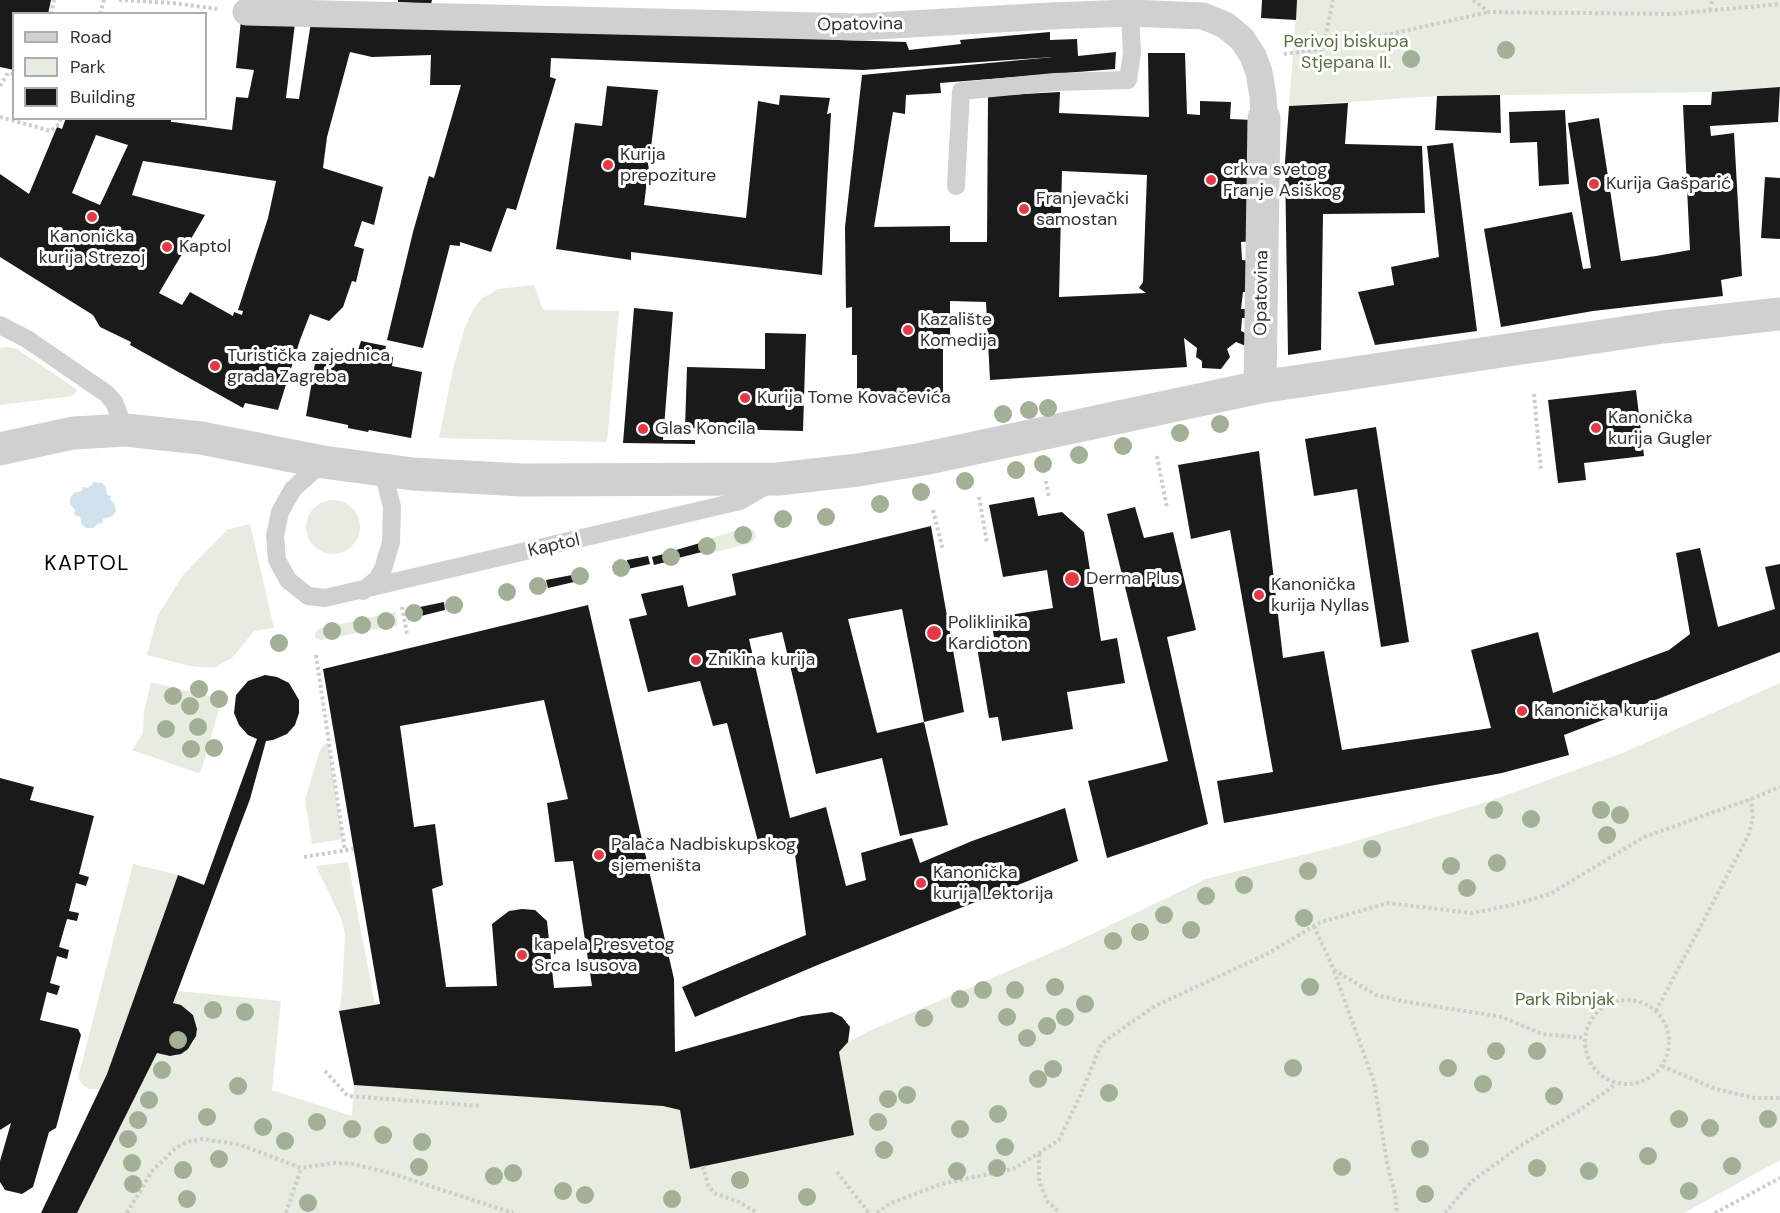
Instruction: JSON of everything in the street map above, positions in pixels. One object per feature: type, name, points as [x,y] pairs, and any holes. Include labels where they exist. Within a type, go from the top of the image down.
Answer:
[{"type":"street","name":"Opatovina","points":[[246,12],[859,27],[1130,13],[1203,16],[1225,25],[1242,39],[1253,56],[1259,72],[1263,96],[1260,387]]},
{"type":"street","points":[[0,448],[73,433],[119,430],[201,438],[323,462],[383,471],[522,480],[778,478],[858,470],[923,459],[1260,387],[1664,327],[1780,314]]},
{"type":"lane","points":[[956,186],[961,91],[1055,82],[1128,80],[1132,53],[1130,13]]},
{"type":"lane","points":[[0,325],[27,339],[106,394],[114,402],[119,415],[119,430]]},
{"type":"lane","name":"Kaptol","points":[[323,462],[293,489],[280,512],[275,536],[277,560],[288,580],[308,596],[325,598],[363,591],[740,501],[778,478]]},
{"type":"lane","points":[[363,591],[377,579],[383,569],[391,542],[392,507],[383,471]]},
{"type":"path","points":[[119,0],[173,2],[246,12]]},
{"type":"path","points":[[1323,50],[1333,0]]},
{"type":"path","points":[[1473,0],[1489,12]]},
{"type":"path","points":[[1710,10],[1712,0]]},
{"type":"path","points":[[1253,56],[1323,50],[1489,12],[1673,14],[1780,4]]},
{"type":"path","points":[[0,72],[12,74]]},
{"type":"path","points":[[0,86],[8,73]]},
{"type":"path","points":[[0,117],[51,131],[61,120]]},
{"type":"path","points":[[1534,394],[1541,471]]},
{"type":"path","points":[[1157,456],[1167,508]]},
{"type":"path","points":[[1046,481],[1049,498]]},
{"type":"path","points":[[978,497],[987,543]]},
{"type":"path","points":[[933,510],[943,550]]},
{"type":"path","points":[[401,603],[407,634]]},
{"type":"path","points":[[316,655],[345,851]]},
{"type":"path","points":[[877,1213],[889,1204],[941,1184],[1013,1169],[1059,1140],[1102,1043],[1155,1006],[1267,954],[1314,926],[1388,903],[1472,913],[1550,894],[1644,837],[1780,787]]},
{"type":"path","points":[[1656,1011],[1748,836],[1753,819],[1751,799]]},
{"type":"path","points":[[304,857],[353,849]]},
{"type":"path","points":[[1314,926],[1334,970],[1374,1082],[1397,1213]]},
{"type":"path","points":[[1334,970],[1376,995],[1402,1002],[1502,1017],[1542,1034],[1585,1038]]},
{"type":"path","points":[[1622,1000],[1636,1001],[1656,1011],[1666,1028],[1669,1041],[1662,1066],[1654,1076],[1629,1085],[1605,1079],[1596,1072],[1587,1056],[1585,1038],[1588,1024],[1597,1013],[1608,1004],[1622,1000]]},
{"type":"path","points":[[1662,1066],[1716,1089],[1755,1098],[1780,1098]]},
{"type":"path","points":[[325,1071],[348,1096],[482,1106]]},
{"type":"path","points":[[1445,1213],[1471,1182],[1520,1146],[1580,1110],[1616,1083]]},
{"type":"path","points":[[127,1213],[152,1171],[176,1148],[187,1142],[202,1139],[241,1145],[301,1168],[334,1163],[353,1164],[390,1173],[513,1213]]},
{"type":"path","points":[[1038,1153],[1039,1182],[1048,1202],[1060,1213]]},
{"type":"path","points":[[703,1166],[708,1185],[714,1193],[758,1213]]},
{"type":"path","points":[[286,1213],[301,1168]]},
{"type":"path","points":[[837,1172],[869,1213]]},
{"type":"path","points":[[1715,1213],[1780,1178]]},
{"type":"green space","name":"Perivoj biskupa Stjepana II.","points":[[1297,0],[1780,0],[1780,87],[1712,92],[1437,96],[1289,106]]},
{"type":"green space","points":[[534,285],[543,310],[619,311],[607,442],[439,438],[453,369],[465,327],[473,310],[481,299],[498,289]]},
{"type":"green space","points":[[0,348],[17,349],[72,386],[77,390],[73,396],[0,405]]},
{"type":"green space","points":[[333,500],[343,502],[352,508],[358,517],[360,527],[358,537],[352,546],[343,552],[333,554],[323,552],[314,546],[308,537],[306,527],[308,517],[314,508],[323,502]]},
{"type":"green space","points":[[250,524],[274,628],[254,631],[232,658],[213,668],[190,666],[147,655],[158,615],[183,575],[227,530]]},
{"type":"green space","points":[[747,527],[754,530],[756,537],[751,543],[703,555],[699,542]]},
{"type":"green space","points":[[395,612],[398,625],[321,640],[315,638],[318,629]]},
{"type":"green space","points":[[151,682],[208,696],[214,698],[218,704],[219,709],[201,771],[198,773],[132,750],[143,733],[144,711]]},
{"type":"green space","name":"Park Ribnjak","points":[[1780,683],[1780,1160],[1684,1213],[77,1213],[157,1053],[175,1056],[188,1049],[194,1042],[197,1029],[193,1015],[181,1005],[173,1003],[178,991],[281,1001],[272,1090],[352,1116],[354,1085],[663,1106],[680,1110],[690,1169],[853,1135],[839,1052],[848,1042],[1069,945],[1206,879],[1339,846],[1490,801],[1625,752]]},
{"type":"green space","points":[[328,743],[343,839],[312,844],[305,800],[320,750]]},
{"type":"green space","points":[[348,862],[375,1005],[339,1011],[345,934],[341,918],[316,866]]},
{"type":"green space","points":[[133,864],[178,875],[107,1074],[100,1089],[89,1089],[78,1078]]},
{"type":"water","points":[[94,482],[102,483],[106,487],[107,495],[111,496],[110,500],[114,503],[116,510],[113,516],[103,519],[102,524],[87,528],[82,525],[80,517],[74,515],[75,510],[70,504],[70,498],[74,493],[82,491],[83,487],[88,488]]},
{"type":"building","points":[[0,0],[51,0],[48,12],[12,12],[12,70],[0,67]]},
{"type":"building","points":[[398,0],[432,0],[431,4],[398,2]]},
{"type":"building","points":[[1262,0],[1297,0],[1296,20],[1261,18]]},
{"type":"building","points":[[241,20],[295,23],[286,98],[299,99],[311,22],[778,35],[906,42],[909,50],[961,44],[960,40],[1050,32],[1050,40],[1077,39],[1078,56],[1116,52],[1115,69],[940,83],[941,93],[906,95],[905,114],[893,112],[874,227],[950,226],[950,242],[987,242],[988,96],[1060,92],[1059,113],[1149,117],[1148,53],[1185,53],[1187,114],[1200,115],[1200,101],[1231,102],[1230,119],[1254,120],[1253,241],[1241,242],[1242,260],[1253,261],[1254,293],[1243,292],[1241,309],[1251,309],[1251,318],[1242,318],[1241,331],[1250,335],[1246,346],[1236,342],[1227,349],[1230,357],[1221,369],[1202,368],[1202,361],[1196,357],[1197,348],[1184,338],[1187,367],[990,380],[986,302],[950,301],[950,341],[943,341],[943,398],[857,398],[857,355],[852,355],[852,307],[846,308],[845,227],[862,75],[1053,57],[863,70],[551,58],[550,77],[556,79],[516,210],[507,208],[491,252],[460,242],[460,246],[450,245],[423,348],[387,340],[429,176],[434,178],[461,85],[430,85],[431,55],[372,57],[350,52],[327,137],[323,168],[383,187],[374,225],[362,221],[354,246],[364,249],[356,282],[352,281],[343,307],[329,321],[310,314],[278,410],[245,403],[243,408],[130,345],[131,342],[100,327],[93,315],[0,257],[0,174],[29,194],[57,127],[62,129],[65,120],[171,120],[171,122],[232,130],[236,97],[248,98],[254,70],[236,68]],"holes":[[[96,135],[128,145],[100,205],[72,193]],[[143,161],[276,181],[268,218],[238,310],[243,311],[242,315],[234,312],[233,316],[190,292],[182,305],[159,293],[205,215],[132,195]],[[1062,171],[1147,175],[1143,282],[1139,288],[1146,293],[1059,297]]]},
{"type":"building","points":[[607,86],[658,90],[644,205],[746,218],[758,101],[779,105],[780,95],[830,98],[827,114],[831,113],[822,275],[631,252],[631,260],[556,249],[575,123],[602,126]]},
{"type":"building","points":[[1780,87],[1778,122],[1710,126],[1711,136],[1734,133],[1742,276],[1721,280],[1723,296],[1593,311],[1501,327],[1484,229],[1572,212],[1583,269],[1591,268],[1568,123],[1599,118],[1621,261],[1656,256],[1690,250],[1683,105],[1711,105],[1712,92]]},
{"type":"building","points":[[1500,95],[1501,133],[1435,130],[1437,96]]},
{"type":"building","points":[[1348,103],[1345,144],[1422,146],[1425,213],[1323,214],[1321,350],[1288,355],[1285,162],[1289,106]]},
{"type":"building","points":[[1565,110],[1569,184],[1539,186],[1537,142],[1510,143],[1509,112]]},
{"type":"building","points":[[1453,143],[1477,331],[1375,345],[1358,292],[1394,285],[1391,267],[1439,257],[1427,146]]},
{"type":"building","points":[[1765,177],[1780,178],[1780,239],[1761,238]]},
{"type":"building","points":[[634,308],[673,312],[663,440],[695,440],[695,444],[623,443]]},
{"type":"building","name":"Kurija Tome Kovačevića","points":[[765,333],[806,334],[803,431],[685,428],[687,367],[765,369]]},
{"type":"building","points":[[361,341],[386,346],[384,356],[393,357],[392,366],[422,372],[411,438],[348,428],[348,425],[306,416],[317,352],[346,356],[348,349],[358,350]]},
{"type":"building","name":"Kanonička kurija Gugler","points":[[1636,390],[1644,456],[1584,463],[1586,480],[1558,483],[1548,400]]},
{"type":"building","points":[[1376,427],[1409,642],[1381,647],[1357,489],[1314,496],[1305,439]]},
{"type":"building","points":[[1259,451],[1283,658],[1324,651],[1342,750],[1491,728],[1471,650],[1538,632],[1553,693],[1669,650],[1690,634],[1676,553],[1700,548],[1718,627],[1775,609],[1765,567],[1780,564],[1780,652],[1564,735],[1569,755],[1502,773],[1224,823],[1217,781],[1273,772],[1230,530],[1191,539],[1178,465]]},
{"type":"building","points":[[1034,497],[1038,516],[1062,512],[1084,532],[1101,641],[1117,638],[1125,683],[1067,692],[1073,729],[1002,741],[998,717],[989,718],[977,647],[995,644],[991,618],[1053,608],[1047,570],[1003,577],[989,505]]},
{"type":"building","points":[[1135,507],[1144,538],[1173,532],[1196,630],[1167,637],[1208,824],[1107,858],[1088,781],[1168,761],[1107,514]]},
{"type":"building","points":[[931,526],[964,712],[924,722],[948,825],[900,836],[882,758],[816,774],[782,632],[749,639],[790,818],[826,807],[846,886],[866,880],[861,853],[912,838],[920,863],[972,841],[1065,808],[1078,861],[820,964],[695,1017],[682,987],[806,935],[794,847],[761,853],[727,723],[713,726],[700,681],[648,692],[629,619],[647,615],[641,594],[683,585],[688,607],[736,595],[732,574]],"holes":[[[902,609],[924,722],[877,733],[848,619]]]},
{"type":"building","points":[[700,543],[702,552],[678,558],[676,550]]},
{"type":"building","points":[[664,554],[666,562],[654,565],[652,557]]},
{"type":"building","points":[[648,556],[650,564],[628,569],[627,560]]},
{"type":"building","points":[[572,575],[574,582],[548,588],[546,580]]},
{"type":"building","points":[[444,602],[445,610],[421,616],[420,607]]},
{"type":"building","name":"Palača Nadbiskupskog sjemeništa","points":[[588,605],[674,979],[675,1052],[802,1016],[832,1012],[842,1017],[850,1027],[848,1042],[839,1052],[854,1135],[690,1169],[680,1110],[663,1106],[354,1085],[339,1011],[380,1004],[323,669]],"holes":[[[544,700],[568,799],[547,803],[555,862],[573,861],[592,986],[554,988],[547,921],[535,910],[522,909],[509,911],[492,924],[497,986],[446,987],[432,889],[443,885],[435,824],[414,827],[400,726]]]},
{"type":"building","points":[[265,675],[277,677],[289,683],[299,700],[299,713],[295,725],[287,734],[266,741],[250,799],[173,1003],[181,1005],[193,1015],[197,1029],[196,1036],[188,1049],[181,1054],[170,1056],[157,1053],[77,1213],[41,1213],[107,1074],[178,875],[204,885],[257,739],[248,735],[239,725],[234,713],[236,695],[248,681]]},
{"type":"building","points":[[0,778],[34,787],[30,800],[94,816],[79,874],[89,877],[86,886],[76,883],[69,911],[79,913],[77,921],[67,919],[59,947],[69,950],[67,959],[57,956],[50,983],[60,986],[57,995],[47,992],[40,1020],[78,1029],[81,1035],[56,1128],[49,1132],[33,1187],[22,1194],[5,1190],[0,1182],[0,1161],[11,1123],[0,1130]]},
{"type":"place","name":"Kurija prepoziture","points":[[608,165]]},
{"type":"place","name":"crkva svetog Franje Asiškog","points":[[1211,180]]},
{"type":"place","name":"Kurija Gašparić","points":[[1594,184]]},
{"type":"place","name":"Franjevački samostan","points":[[1024,209]]},
{"type":"place","name":"Kanonička kurija Strezoj","points":[[92,217]]},
{"type":"place","name":"Kaptol","points":[[167,247]]},
{"type":"place","name":"Kazalište Komedija","points":[[908,330]]},
{"type":"place","name":"Turistička zajednica grada Zagreba","points":[[215,366]]},
{"type":"place","name":"Kurija Tome Kovačevića","points":[[745,398]]},
{"type":"place","name":"Kanonička kurija Gugler","points":[[1596,428]]},
{"type":"place","name":"Glas Koncila","points":[[643,429]]},
{"type":"place","name":"Derma Plus","points":[[1072,579]]},
{"type":"place","name":"Kanonička kurija Nyllas","points":[[1259,595]]},
{"type":"place","name":"Poliklinika Kardioton","points":[[934,633]]},
{"type":"place","name":"Znikina kurija","points":[[696,660]]},
{"type":"place","name":"Kanonička kurija","points":[[1522,711]]},
{"type":"place","name":"Palača Nadbiskupskog sjemeništa","points":[[599,855]]},
{"type":"place","name":"Kanonička kurija Lektorija","points":[[921,883]]},
{"type":"place","name":"kapela Presvetog Srca Isusova","points":[[522,955]]},
{"type":"district","name":"KAPTOL","points":[[87,564]]}]
